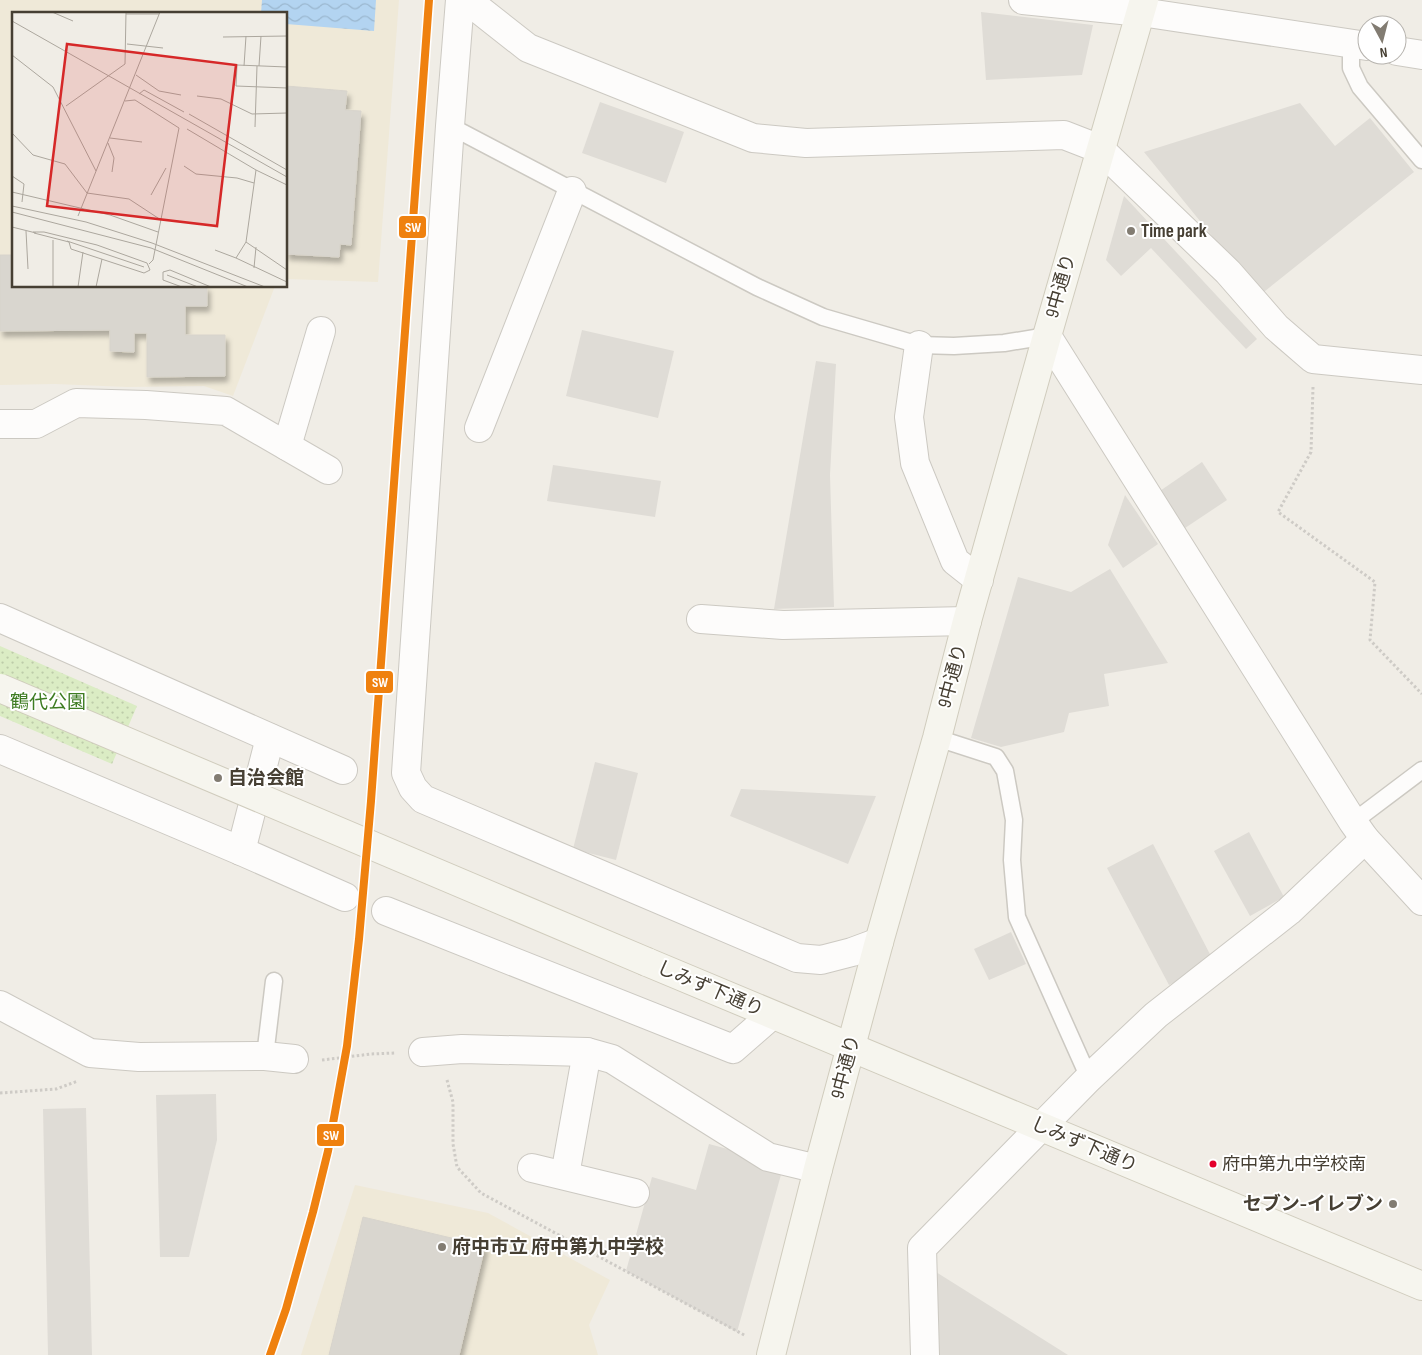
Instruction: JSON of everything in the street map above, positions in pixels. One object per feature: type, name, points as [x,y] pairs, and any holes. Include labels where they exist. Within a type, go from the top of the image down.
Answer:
[{"type":"street","points":[[460,0],[406,772],[413,788],[423,798],[798,958],[821,960],[852,952],[879,942]]},
{"type":"street","points":[[467,0],[528,48],[754,138],[806,143],[1064,135],[1100,149],[1228,272],[1276,327],[1313,359],[1422,370]]},
{"type":"street","points":[[1023,0],[1143,6],[1357,45]]},
{"type":"street","name":"9中通り","points":[[772,1352],[818,1169],[879,942],[1047,336],[1143,6]]},
{"type":"street","points":[[1407,53],[1422,55]]},
{"type":"street","points":[[479,428],[572,191]]},
{"type":"street","points":[[287,446],[321,331]]},
{"type":"street","points":[[1047,336],[1359,830],[1422,902]]},
{"type":"street","points":[[918,345],[909,417],[915,463],[956,561],[980,580]]},
{"type":"street","points":[[0,424],[36,424],[76,403],[146,405],[226,411],[328,470]]},
{"type":"street","points":[[0,618],[343,770]]},
{"type":"street","points":[[701,619],[783,625],[968,622]]},
{"type":"street","name":"しみず下通り","points":[[0,688],[772,1015],[1422,1286]]},
{"type":"street","points":[[241,850],[270,738]]},
{"type":"street","points":[[0,749],[241,850],[345,897]]},
{"type":"street","points":[[925,1355],[922,1248],[1089,1078],[1156,1015],[1289,911],[1359,830]]},
{"type":"street","points":[[386,911],[733,1049],[772,1015]]},
{"type":"street","points":[[0,1005],[90,1053],[139,1057],[265,1056],[294,1059]]},
{"type":"street","points":[[423,1052],[462,1049],[587,1052],[612,1059],[768,1157],[818,1169]]},
{"type":"street","points":[[565,1175],[587,1052]]},
{"type":"street","points":[[532,1168],[635,1193]]},
{"type":"lane","points":[[1357,51],[1351,68],[1360,87],[1422,160]]},
{"type":"lane","points":[[450,126],[757,287],[823,317],[918,345],[954,346],[1004,343],[1047,336]]},
{"type":"lane","points":[[937,738],[996,757],[1005,771],[1014,820],[1012,860],[1017,917],[1089,1078]]},
{"type":"lane","points":[[1359,830],[1422,770]]},
{"type":"lane","points":[[265,1056],[274,981]]},
{"type":"path","points":[[1313,359],[1311,452],[1278,512],[1375,582],[1370,640],[1422,694]]},
{"type":"path","points":[[323,1060],[371,1054],[423,1052],[445,1072],[453,1102],[453,1144],[457,1167],[481,1193],[772,1352]]},
{"type":"path","points":[[0,1093],[56,1089],[84,1078]]},
{"type":"shaded area","points":[[0,0],[399,0],[378,282],[288,279],[288,12],[12,12],[12,288],[274,288],[233,396],[204,386],[0,385]]},
{"type":"shaded area","points":[[981,12],[1093,25],[1082,75],[986,80]]},
{"type":"shaded area","points":[[600,102],[684,132],[666,183],[582,153]]},
{"type":"shaded area","points":[[1300,103],[1335,146],[1370,118],[1414,172],[1260,295],[1144,152]]},
{"type":"shaded area","points":[[1124,196],[1257,339],[1246,349],[1151,248],[1121,276],[1106,260]]},
{"type":"shaded area","points":[[582,330],[674,351],[658,418],[566,396]]},
{"type":"shaded area","points":[[816,361],[836,364],[830,475],[834,607],[774,609]]},
{"type":"shaded area","points":[[1202,462],[1227,500],[1182,530],[1157,493]]},
{"type":"shaded area","points":[[553,465],[661,481],[655,517],[547,501]]},
{"type":"shaded area","points":[[1125,495],[1158,544],[1123,568],[1108,545]]},
{"type":"shaded area","points":[[1110,569],[1168,663],[1104,674],[1109,706],[1069,713],[1064,732],[1001,747],[971,738],[1018,577],[1071,592]]},
{"type":"shaded area","points":[[595,762],[638,773],[616,860],[573,849]]},
{"type":"shaded area","points":[[741,789],[876,796],[848,864],[730,816]]},
{"type":"shaded area","points":[[1249,832],[1284,897],[1250,916],[1214,851]]},
{"type":"shaded area","points":[[1153,844],[1214,962],[1169,985],[1107,868]]},
{"type":"shaded area","points":[[1011,932],[1026,964],[989,980],[974,949]]},
{"type":"shaded area","points":[[216,1094],[217,1140],[189,1257],[160,1257],[156,1095]]},
{"type":"shaded area","points":[[86,1108],[92,1355],[48,1355],[43,1109]]},
{"type":"shaded area","points":[[709,1144],[784,1164],[737,1332],[626,1271],[652,1177],[696,1190]]},
{"type":"shaded area","name":"府中市立 府中第九中学校","points":[[355,1185],[488,1213],[610,1280],[589,1325],[598,1355],[301,1355]]},
{"type":"shaded area","points":[[936,1272],[1068,1355],[938,1355]]},
{"type":"green space","name":"鶴代公園","points":[[0,646],[137,706],[112,764],[0,716]]},
{"type":"water","points":[[262,0],[376,0],[374,31],[288,24],[288,12],[261,12]]},
{"type":"building","points":[[288,86],[347,91],[345,110],[361,111],[351,245],[340,244],[339,257],[288,254]]},
{"type":"building","points":[[0,255],[12,255],[12,288],[207,288],[207,306],[185,306],[185,335],[225,335],[225,376],[147,377],[147,333],[134,333],[134,352],[110,351],[110,330],[0,331]]},
{"type":"building","points":[[363,1217],[485,1246],[459,1355],[329,1355]]},
{"type":"transit line","name":"SW","points":[[270,1355],[286,1309],[313,1212],[328,1151],[347,1046],[359,939],[371,801],[429,0]]},
{"type":"place","name":"Time park","points":[[1131,231]]},
{"type":"place","name":"自治会館","points":[[218,778]]},
{"type":"place","name":"府中第九中学校南","points":[[1213,1164]]},
{"type":"place","name":"セブン-イレブン","points":[[1393,1204]]},
{"type":"place","name":"府中市立 府中第九中学校","points":[[442,1247]]}]
